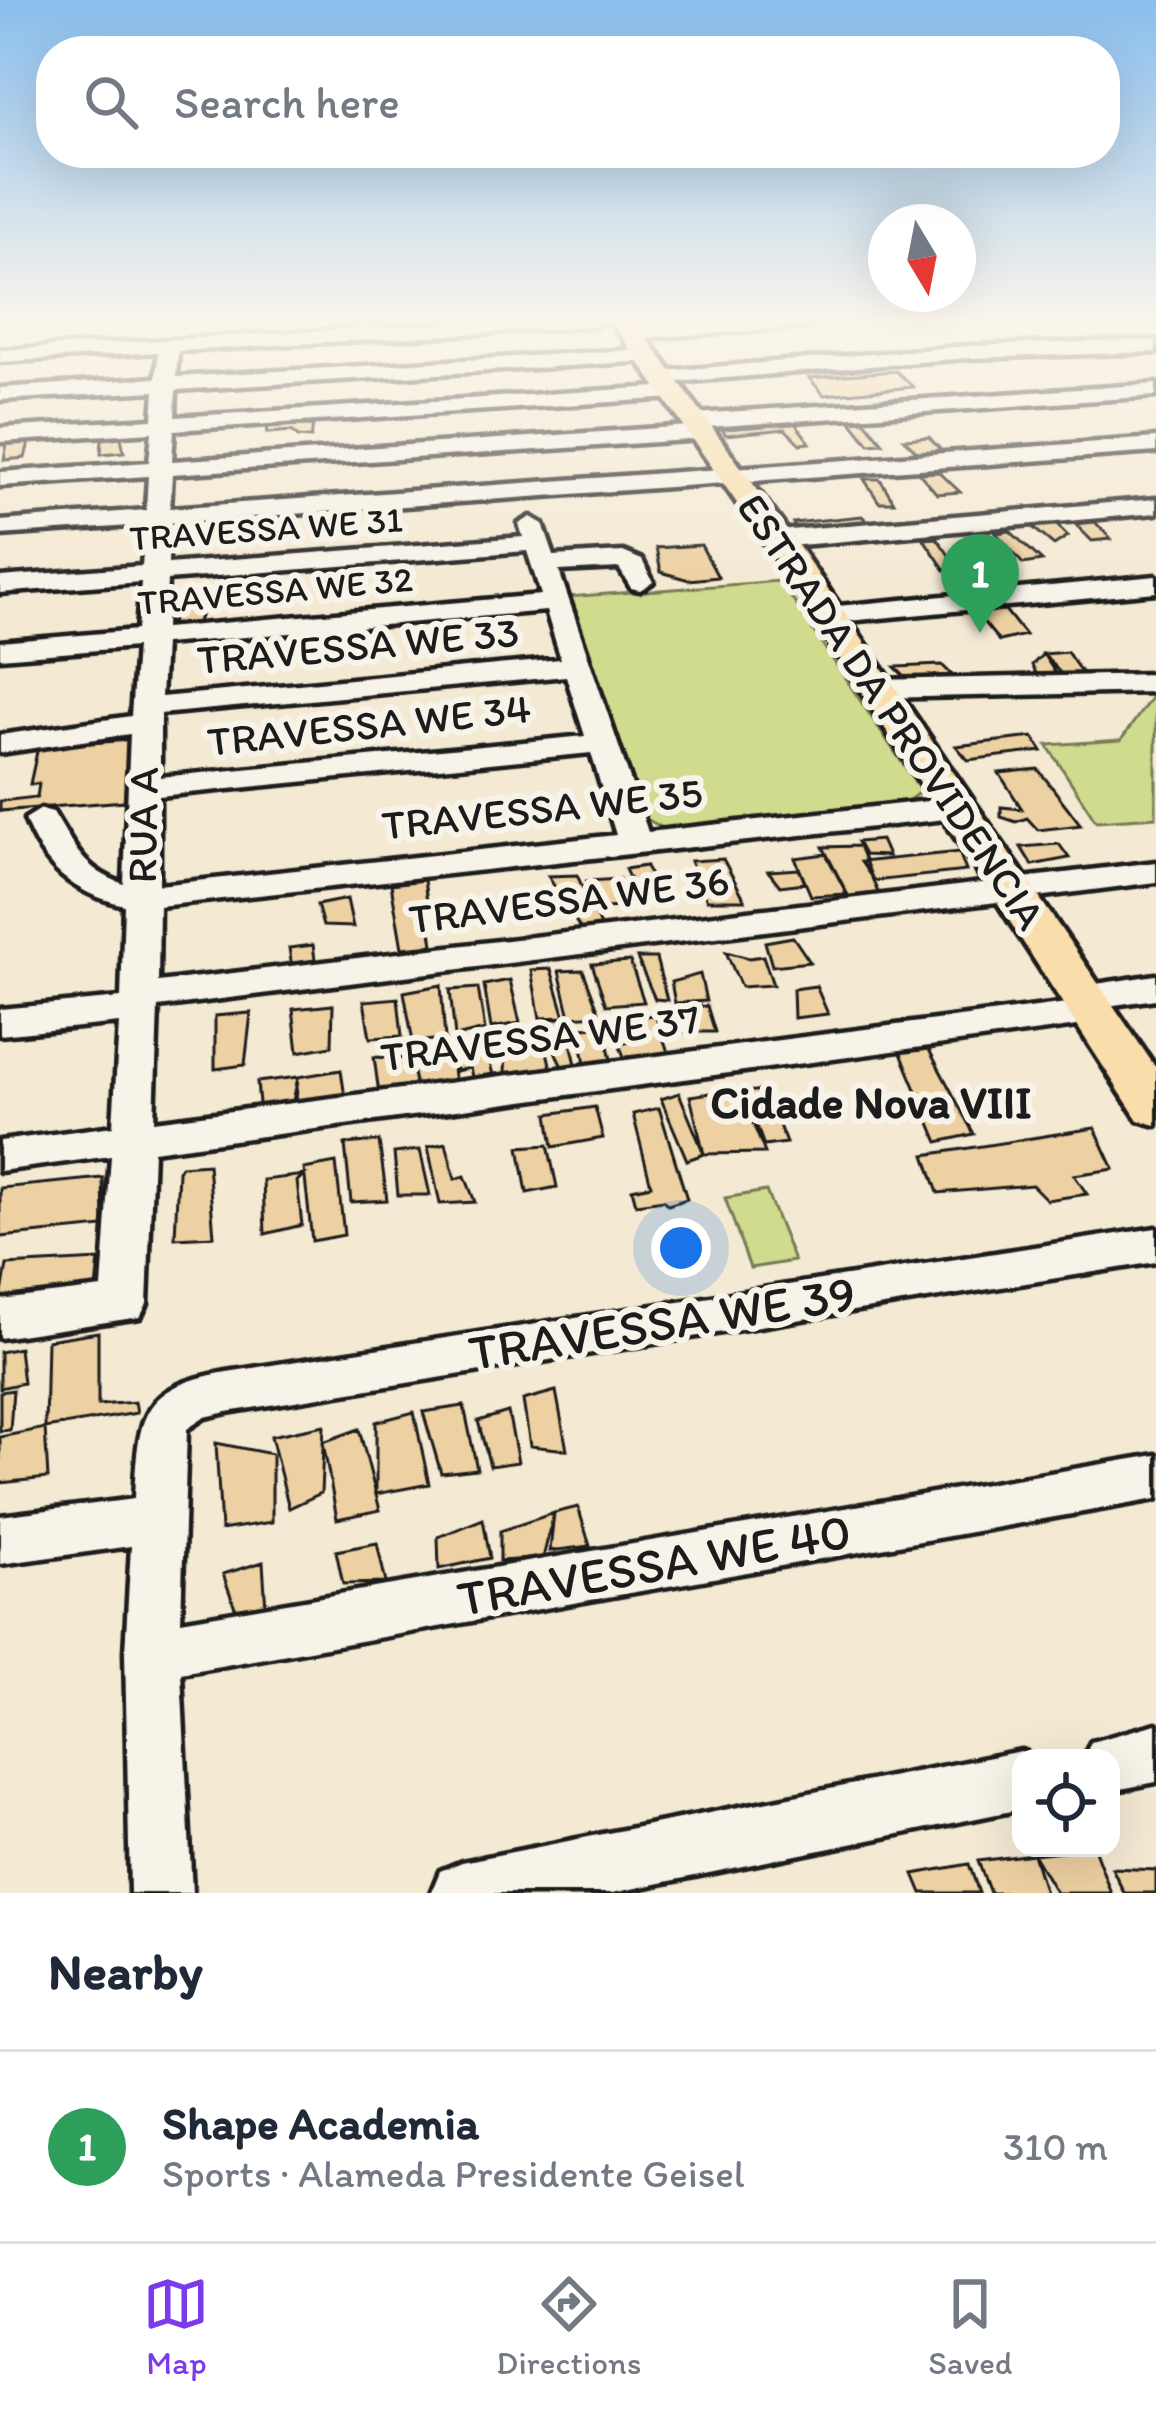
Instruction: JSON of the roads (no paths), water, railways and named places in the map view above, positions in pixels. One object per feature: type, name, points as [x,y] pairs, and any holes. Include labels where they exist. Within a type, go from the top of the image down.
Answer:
[{"type":"main road","name":"ESTRADA DA PROVIDENCIA","points":[[686,408],[778,538],[1156,1107]]},
{"type":"street","name":"RUA A","points":[[0,1319],[124,1304],[139,1003],[145,715],[165,408]]},
{"type":"street","points":[[0,435],[164,423],[268,408]]},
{"type":"street","points":[[0,479],[929,408]]},
{"type":"street","points":[[0,528],[1156,445]]},
{"type":"street","points":[[521,492],[635,842]]},
{"type":"street","points":[[778,538],[1156,506]]},
{"type":"street","name":"TRAVESSA WE 31","points":[[0,585],[541,554],[623,560],[633,565],[640,582]]},
{"type":"street","points":[[827,615],[1156,584]]},
{"type":"street","name":"TRAVESSA WE 32","points":[[0,650],[557,602]]},
{"type":"street","name":"TRAVESSA WE 33","points":[[0,744],[145,715],[578,666]]},
{"type":"street","points":[[875,689],[1156,682]]},
{"type":"street","name":"TRAVESSA WE 34","points":[[143,788],[603,743]]},
{"type":"street","name":"TRAVESSA WE 35","points":[[140,898],[955,808]]},
{"type":"street","points":[[41,819],[54,854],[95,890],[140,898]]},
{"type":"street","name":"TRAVESSA WE 36","points":[[0,1022],[1156,872]]},
{"type":"street","name":"TRAVESSA WE 37","points":[[0,1156],[1087,1004],[1156,987]]},
{"type":"street","name":"TRAVESSA WE 39","points":[[160,1520],[164,1425],[170,1411],[188,1402],[274,1384],[1156,1245]]},
{"type":"street","name":"TRAVESSA WE 40","points":[[152,1652],[1156,1477]]},
{"type":"street","points":[[0,1540],[160,1520],[152,1652],[161,1893]]},
{"type":"street","points":[[1120,1760],[1156,1753]]},
{"type":"street","points":[[462,1893],[1012,1782]]},
{"type":"place","name":"Shape Academia","points":[[980,633]]},
{"type":"district","name":"Cidade Nova VIII","points":[[871,1102]]}]
